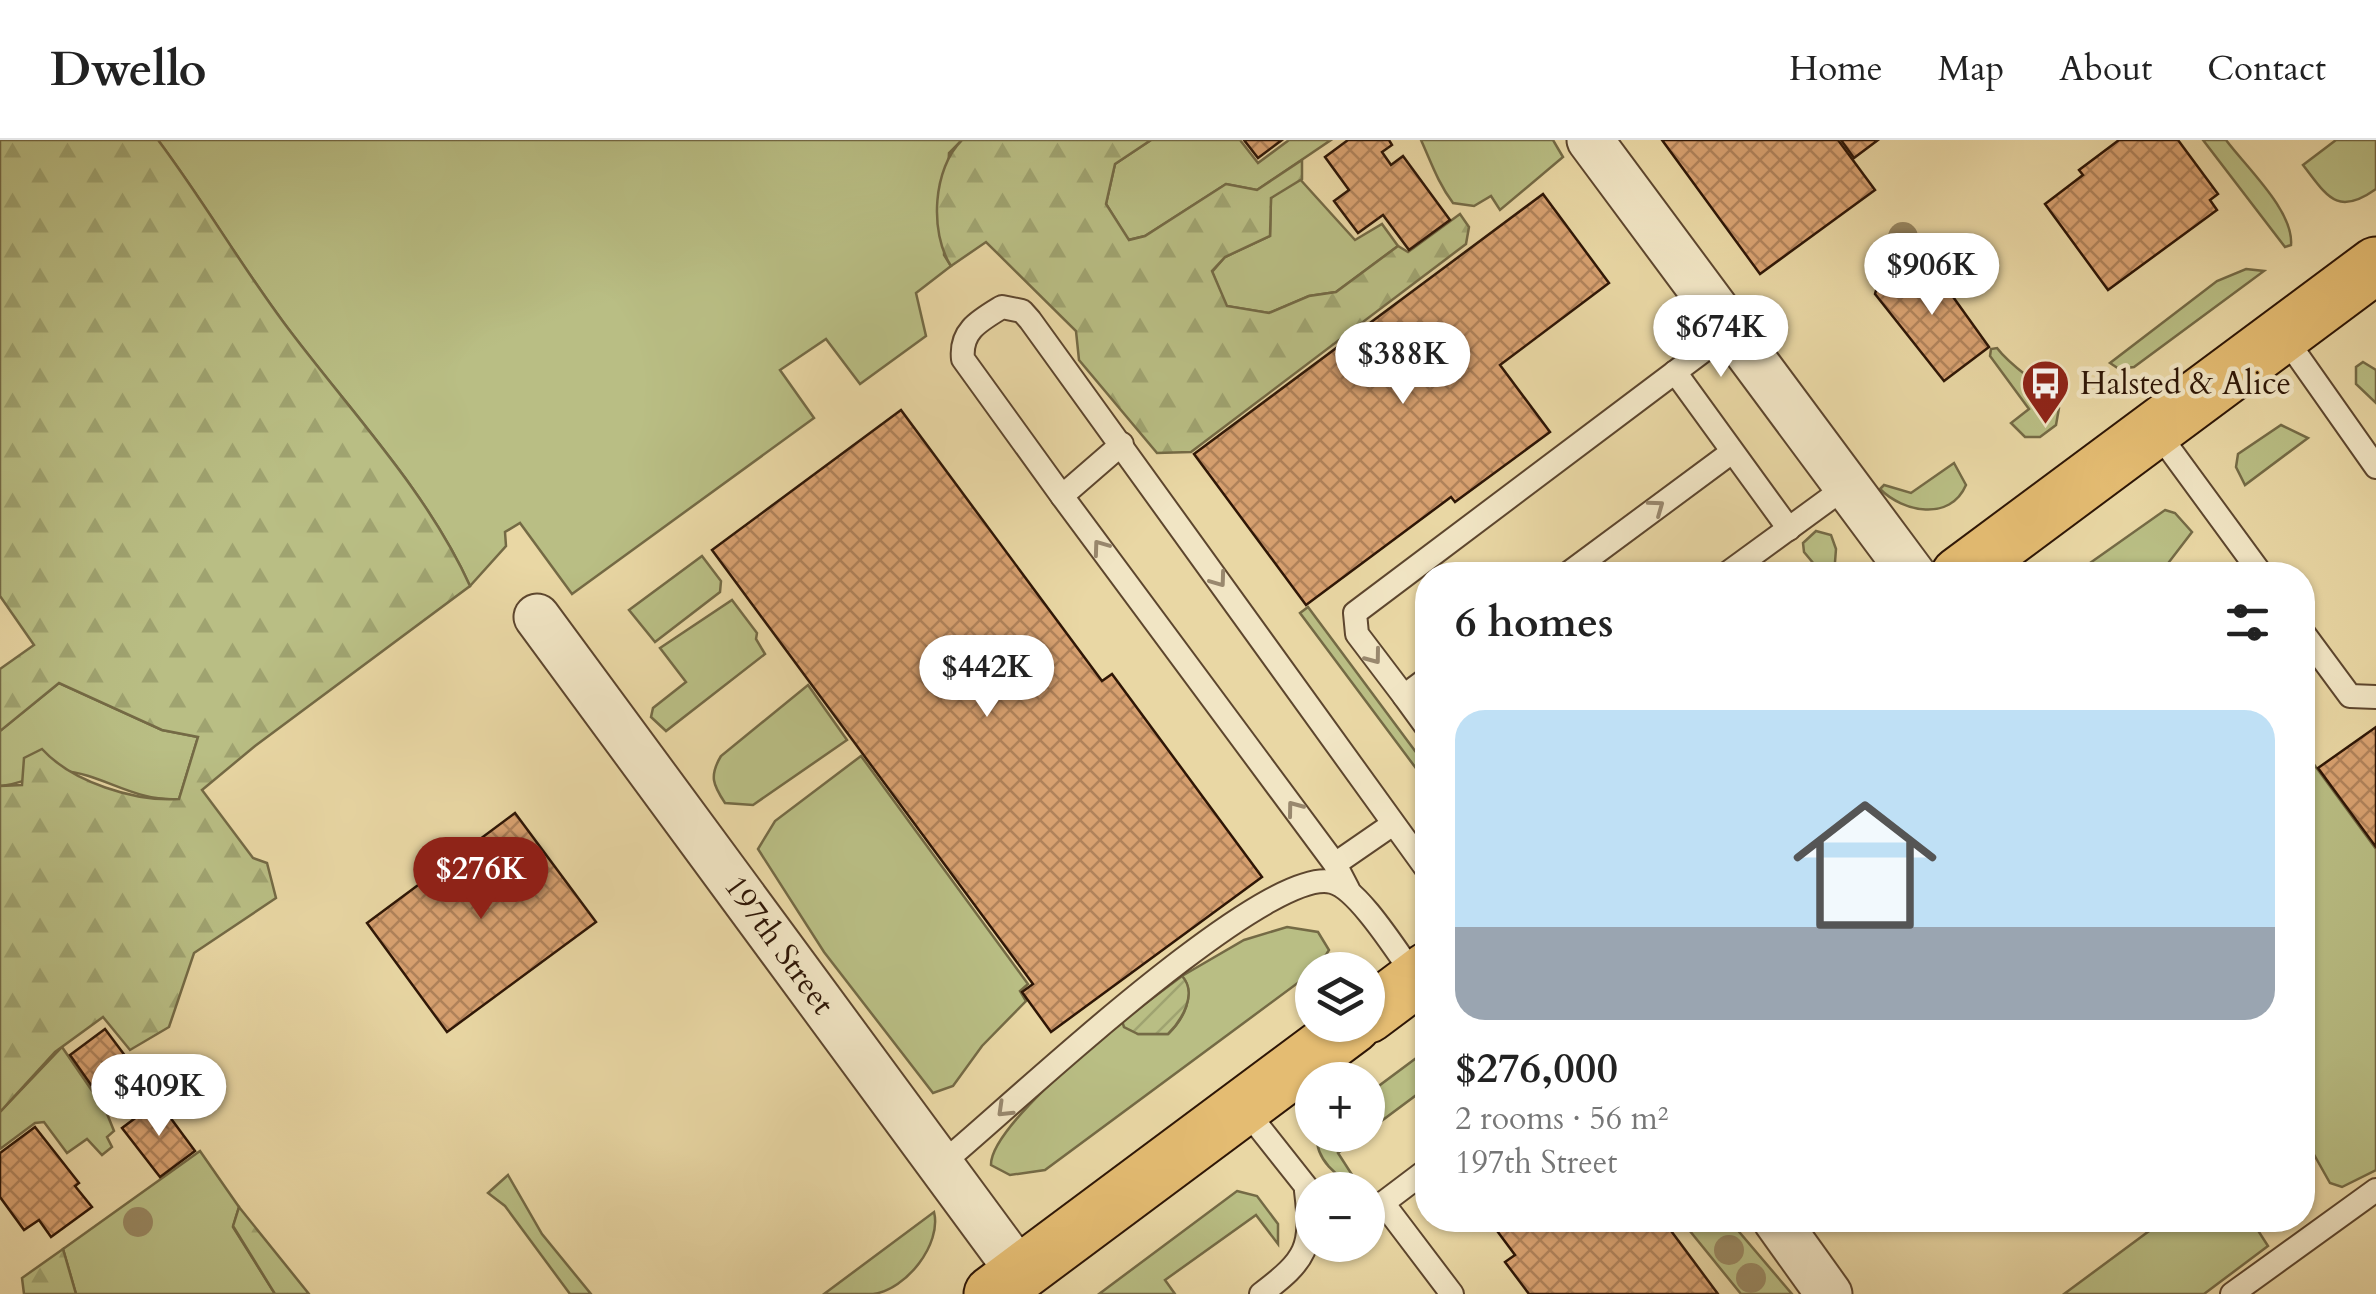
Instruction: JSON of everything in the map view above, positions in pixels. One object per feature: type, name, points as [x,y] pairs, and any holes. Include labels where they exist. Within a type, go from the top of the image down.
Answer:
[{"type":"main road","points":[[1977,562],[2376,265]]},
{"type":"main road","points":[[1385,1001],[1415,979]]},
{"type":"main road","points":[[1016,1287],[1331,1042]]},
{"type":"street","points":[[1590,140],[1903,562]]},
{"type":"street","name":"197th Street","points":[[537,616],[940,1165],[1016,1287]]},
{"type":"street","points":[[1785,1232],[1829,1294]]},
{"type":"lane","points":[[1415,854],[1022,311],[1002,307],[966,332],[962,343],[970,373],[1335,864],[1348,889],[1415,966]]},
{"type":"lane","points":[[1423,562],[1731,330]]},
{"type":"lane","points":[[2283,334],[2376,467]]},
{"type":"lane","points":[[1675,372],[1788,529]]},
{"type":"lane","points":[[2155,430],[2252,562]]},
{"type":"lane","points":[[1062,496],[1122,444]]},
{"type":"lane","points":[[1584,562],[1732,452]]},
{"type":"lane","points":[[1744,562],[1847,486]]},
{"type":"lane","points":[[1415,568],[1355,613],[1356,634],[1415,711]]},
{"type":"lane","points":[[2315,649],[2350,696],[2376,696]]},
{"type":"lane","points":[[1404,696],[1415,688]]},
{"type":"lane","points":[[1335,864],[1393,824]]},
{"type":"lane","points":[[940,1165],[1066,1052],[1191,954],[1291,888],[1329,880],[1348,889]]},
{"type":"lane","points":[[1243,1107],[1295,1175]]},
{"type":"lane","points":[[1385,1198],[1415,1178]]},
{"type":"lane","points":[[2232,1294],[2376,1190]]},
{"type":"lane","points":[[1385,1217],[1452,1294]]},
{"type":"lane","points":[[1262,1294],[1299,1262]]},
{"type":"green space","points":[[0,140],[158,140],[284,323],[409,483],[470,586],[202,790],[253,858],[267,863],[276,898],[194,953],[169,1027],[130,1050],[103,1017],[55,1052],[0,1112],[0,786],[22,785],[24,758],[42,749],[70,771],[105,788],[143,797],[179,799],[198,737],[162,730],[59,683],[0,731],[0,669],[34,645],[0,596]]},
{"type":"green space","points":[[158,140],[962,140],[949,153],[944,255],[951,266],[916,293],[926,336],[860,384],[826,339],[780,370],[814,418],[572,594],[520,523],[505,532],[506,546],[470,586],[409,483],[284,323]]},
{"type":"green space","points":[[962,140],[1151,140],[1115,164],[1106,204],[1129,240],[1145,236],[1226,184],[1257,190],[1302,160],[1302,179],[1271,198],[1270,236],[1225,257],[1212,271],[1227,306],[1269,313],[1309,296],[1336,292],[1398,246],[1408,252],[1460,214],[1469,227],[1466,244],[1191,452],[1157,453],[1079,360],[1076,331],[986,242],[951,266],[939,236],[937,201],[945,167]]},
{"type":"green space","points":[[1151,140],[1240,140],[1258,163],[1289,140],[1331,140],[1257,190],[1226,184],[1145,236],[1128,240],[1106,204],[1115,164]]},
{"type":"green space","points":[[1421,140],[1553,140],[1563,157],[1500,210],[1491,196],[1474,206],[1453,203]]},
{"type":"green space","points":[[2203,140],[2226,140],[2277,204],[2290,232],[2291,245],[2285,247]]},
{"type":"green space","points":[[2336,140],[2376,140],[2376,189],[2342,202],[2326,194],[2303,165]]},
{"type":"green space","points":[[1298,177],[1355,240],[1382,224],[1398,246],[1336,292],[1309,296],[1269,313],[1226,306],[1212,272],[1225,257],[1270,236],[1271,198]]},
{"type":"green space","points":[[2246,269],[2264,271],[2134,367],[2119,369],[2110,363],[2217,281]]},
{"type":"green space","points":[[1997,348],[2046,391],[2059,408],[2056,425],[2040,437],[2025,437],[2011,423],[2029,409],[1990,356],[1991,349]]},
{"type":"green space","points":[[2363,362],[2376,370],[2376,403],[2356,384],[2356,367]]},
{"type":"green space","points":[[2281,425],[2308,438],[2245,485],[2236,467],[2238,454]]},
{"type":"green space","points":[[1954,463],[1966,485],[1959,497],[1938,509],[1913,508],[1880,489],[1884,485],[1911,493]]},
{"type":"green space","points":[[2165,510],[2175,513],[2192,532],[2169,562],[2091,562]]},
{"type":"green space","points":[[1816,531],[1831,535],[1835,562],[1812,562],[1804,552],[1803,543]]},
{"type":"green space","points":[[702,556],[721,581],[720,592],[655,642],[629,610]]},
{"type":"green space","points":[[732,600],[757,633],[756,639],[765,654],[666,731],[651,717],[653,708],[686,682],[660,648]]},
{"type":"green space","points":[[1308,607],[1415,751],[1415,767],[1300,613]]},
{"type":"green space","points":[[59,683],[162,730],[198,737],[179,799],[147,796],[62,771],[0,786],[0,731]]},
{"type":"green space","points":[[808,685],[847,740],[753,805],[725,803],[714,780],[721,756]]},
{"type":"green space","points":[[861,756],[1028,984],[1020,991],[1026,1001],[982,1046],[953,1086],[933,1093],[824,952],[758,849],[775,821]]},
{"type":"green space","points":[[2315,766],[2376,849],[2376,1170],[2342,1187],[2330,1183],[2315,1156]]},
{"type":"green space","points":[[1287,927],[1318,932],[1329,950],[1295,952],[1295,985],[1045,1170],[1010,1175],[991,1165],[1007,1131],[1068,1067],[1122,1021],[1138,1034],[1168,1034],[1179,1022],[1188,999],[1182,976],[1244,940]]},
{"type":"green space","points":[[1182,976],[1189,990],[1188,998],[1183,1014],[1168,1034],[1138,1034],[1124,1027],[1122,1021]]},
{"type":"green space","points":[[62,1047],[95,1095],[99,1094],[114,1131],[107,1137],[112,1147],[102,1155],[87,1139],[67,1153],[44,1122],[35,1123],[0,1149],[0,1112]]},
{"type":"green space","points":[[1415,1059],[1415,1096],[1385,1118],[1385,1081]]},
{"type":"green space","points":[[200,1151],[239,1207],[233,1227],[275,1294],[76,1294],[63,1249]]},
{"type":"green space","points":[[1320,1152],[1339,1152],[1350,1172],[1335,1172]]},
{"type":"green space","points":[[508,1175],[542,1234],[591,1294],[570,1294],[505,1206],[488,1193]]},
{"type":"green space","points":[[1237,1191],[1257,1196],[1278,1224],[1278,1244],[1256,1215],[1165,1280],[1175,1294],[1099,1294]]},
{"type":"green space","points":[[239,1207],[309,1294],[275,1294],[233,1226]]},
{"type":"green space","points":[[934,1212],[935,1225],[927,1251],[898,1284],[873,1294],[824,1294]]},
{"type":"green space","points":[[1691,1232],[1739,1232],[1792,1294],[1741,1294]]},
{"type":"green space","points":[[2148,1232],[2259,1232],[2268,1246],[2204,1294],[2064,1294]]},
{"type":"green space","points":[[63,1249],[76,1294],[24,1294],[22,1278]]},
{"type":"building","points":[[1244,140],[1282,140],[1258,158]]},
{"type":"building","points":[[1348,140],[1389,140],[1392,145],[1382,152],[1391,165],[1403,156],[1450,220],[1409,250],[1383,215],[1358,233],[1334,201],[1349,190],[1325,157]]},
{"type":"building","points":[[1662,140],[1838,140],[1875,190],[1760,274]]},
{"type":"building","points":[[1841,140],[1878,140],[1854,158]]},
{"type":"building","points":[[2119,140],[2178,140],[2218,194],[2210,200],[2217,210],[2108,290],[2045,204],[2083,175],[2079,170]]},
{"type":"building","points":[[1543,194],[1609,283],[1500,365],[1550,432],[1455,502],[1451,497],[1306,605],[1194,454]]},
{"type":"building","points":[[1923,255],[1989,347],[1944,381],[1875,294],[1877,287]]},
{"type":"building","points":[[901,410],[1102,681],[1112,674],[1262,877],[1051,1032],[1022,992],[1033,984],[712,550]]},
{"type":"building","points":[[2376,727],[2376,847],[2318,768]]},
{"type":"building","points":[[515,813],[596,922],[447,1032],[367,923]]},
{"type":"building","points":[[105,1029],[132,1065],[96,1092],[70,1055]]},
{"type":"building","points":[[158,1101],[195,1151],[160,1177],[122,1128]]},
{"type":"building","points":[[35,1127],[79,1183],[75,1186],[92,1207],[51,1237],[39,1220],[24,1230],[0,1197],[0,1153]]},
{"type":"building","points":[[1498,1232],[1672,1232],[1718,1294],[1529,1294],[1505,1262],[1515,1255]]},
{"type":"place","name":"Halsted & Alice","points":[[2045,426]]}]
